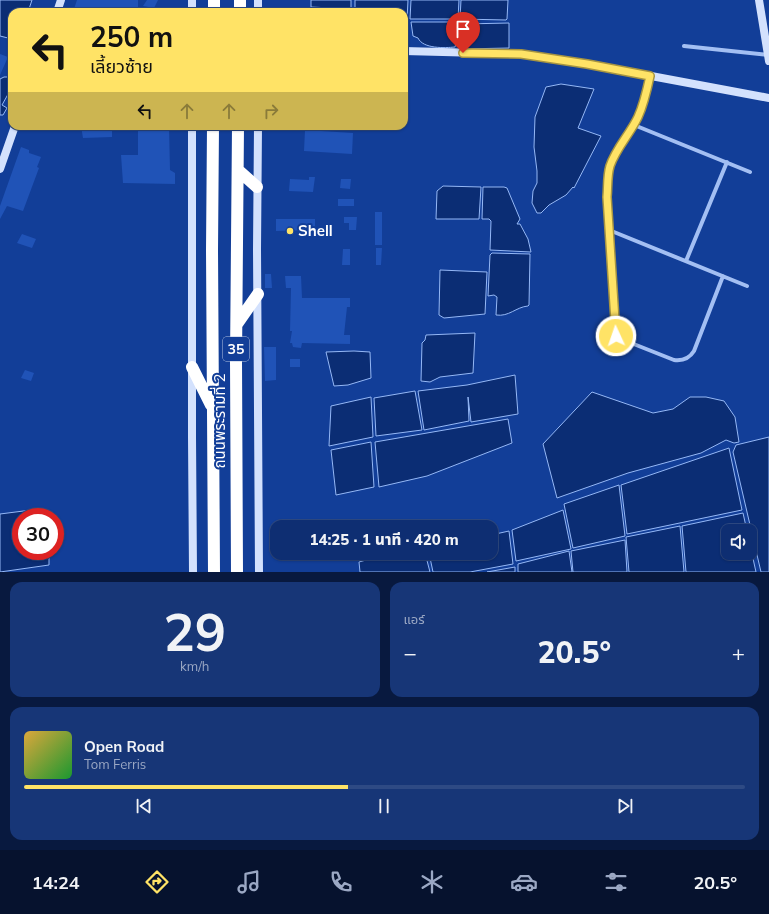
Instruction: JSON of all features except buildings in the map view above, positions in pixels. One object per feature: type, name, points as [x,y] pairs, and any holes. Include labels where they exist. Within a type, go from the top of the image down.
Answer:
[{"type":"highway","name":"ถนนพระรามที่ 2","points":[[213,130],[212,250],[214,572]]},
{"type":"highway","name":"ถนนพระรามที่ 2","points":[[237,572],[238,130]]},
{"type":"highway","points":[[238,170],[257,186]]},
{"type":"highway","points":[[237,324],[258,294]]},
{"type":"highway","points":[[192,367],[213,408]]},
{"type":"main road","points":[[759,0],[769,58]]},
{"type":"main road","points":[[408,51],[521,54],[587,64],[769,98]]},
{"type":"main road","points":[[0,169],[14,130]]},
{"type":"main road","name":"ถนนพระรามที่ 2","points":[[192,130],[193,572]]},
{"type":"main road","name":"35","points":[[258,130],[259,572]]},
{"type":"street","points":[[684,46],[769,58]]},
{"type":"street","points":[[650,76],[643,106],[634,126],[610,165],[608,175],[607,197],[616,336],[674,360],[681,361],[688,358],[694,351],[723,276]]},
{"type":"street","points":[[634,126],[750,172]]},
{"type":"street","points":[[686,261],[727,162]]},
{"type":"street","points":[[609,230],[747,286]]},
{"type":"water","points":[[0,0],[32,0],[29,8],[8,8],[8,38],[0,36]]},
{"type":"water","points":[[311,0],[351,0],[351,8],[311,7]]},
{"type":"water","points":[[355,0],[408,0],[408,8],[355,8]]},
{"type":"water","points":[[411,0],[459,0],[458,19],[410,19]]},
{"type":"water","points":[[461,0],[508,0],[507,19],[460,19]]},
{"type":"water","points":[[411,22],[454,22],[454,34],[458,35],[455,47],[435,47],[424,44],[418,38],[413,36]]},
{"type":"water","points":[[509,23],[509,48],[462,49],[463,24]]},
{"type":"water","points":[[8,77],[8,94],[2,105],[7,108],[3,115],[0,115],[0,79]]},
{"type":"water","points":[[561,84],[594,89],[578,128],[601,136],[574,188],[573,187],[566,195],[549,205],[541,213],[537,213],[532,203],[533,191],[537,183],[534,147],[535,117],[546,87]]},
{"type":"water","points":[[443,186],[481,187],[479,219],[436,219],[437,191]]},
{"type":"water","points":[[483,187],[507,188],[520,219],[517,224],[520,224],[528,239],[531,252],[490,250],[491,221],[489,219],[482,219]]},
{"type":"water","points":[[492,253],[530,254],[528,306],[505,315],[496,315],[497,297],[494,295],[488,296],[490,255]]},
{"type":"water","points":[[440,270],[487,272],[485,314],[444,318],[439,315]]},
{"type":"water","points":[[475,333],[473,373],[440,377],[430,382],[421,381],[422,343],[425,340],[426,335]]},
{"type":"water","points":[[326,352],[370,352],[371,378],[348,385],[334,386]]},
{"type":"water","points":[[515,375],[518,414],[471,422],[468,397],[469,421],[424,430],[418,391],[467,385]]},
{"type":"water","points":[[415,391],[422,430],[376,436],[374,398]]},
{"type":"water","points":[[592,392],[653,413],[673,409],[690,397],[706,397],[724,401],[735,417],[739,442],[734,443],[726,440],[701,453],[628,473],[557,498],[543,444]]},
{"type":"water","points":[[371,397],[373,437],[329,446],[331,406]]},
{"type":"water","points":[[508,419],[512,443],[427,476],[379,487],[375,442]]},
{"type":"water","points":[[769,437],[769,572],[761,572],[757,555],[757,524],[750,524],[733,452],[736,445]]},
{"type":"water","points":[[371,442],[374,487],[336,495],[331,450]]},
{"type":"water","points":[[729,448],[742,510],[627,534],[621,485]]},
{"type":"water","points":[[619,485],[625,536],[573,548],[564,504]]},
{"type":"water","points":[[563,510],[571,549],[516,561],[512,530]]},
{"type":"water","points":[[12,512],[12,560],[49,560],[49,565],[0,572],[0,514]]},
{"type":"water","points":[[743,513],[745,524],[721,524],[721,560],[753,560],[756,572],[686,572],[682,526]]},
{"type":"water","points":[[680,526],[684,572],[629,572],[626,537]]},
{"type":"water","points":[[509,531],[513,564],[470,572],[433,572],[430,560],[498,560],[498,533]]},
{"type":"water","points":[[625,540],[627,572],[573,572],[571,551]]},
{"type":"water","points":[[569,551],[572,572],[518,572],[518,564]]},
{"type":"water","points":[[366,560],[427,560],[430,572],[360,572],[359,562]]},
{"type":"water","points":[[515,567],[515,572],[487,572]]},
{"type":"place","name":"Shell","points":[[290,231]]},
{"type":"route","points":[[463,53],[521,54],[587,64],[650,76],[643,106],[610,165],[608,175],[607,197],[616,336]]}]
